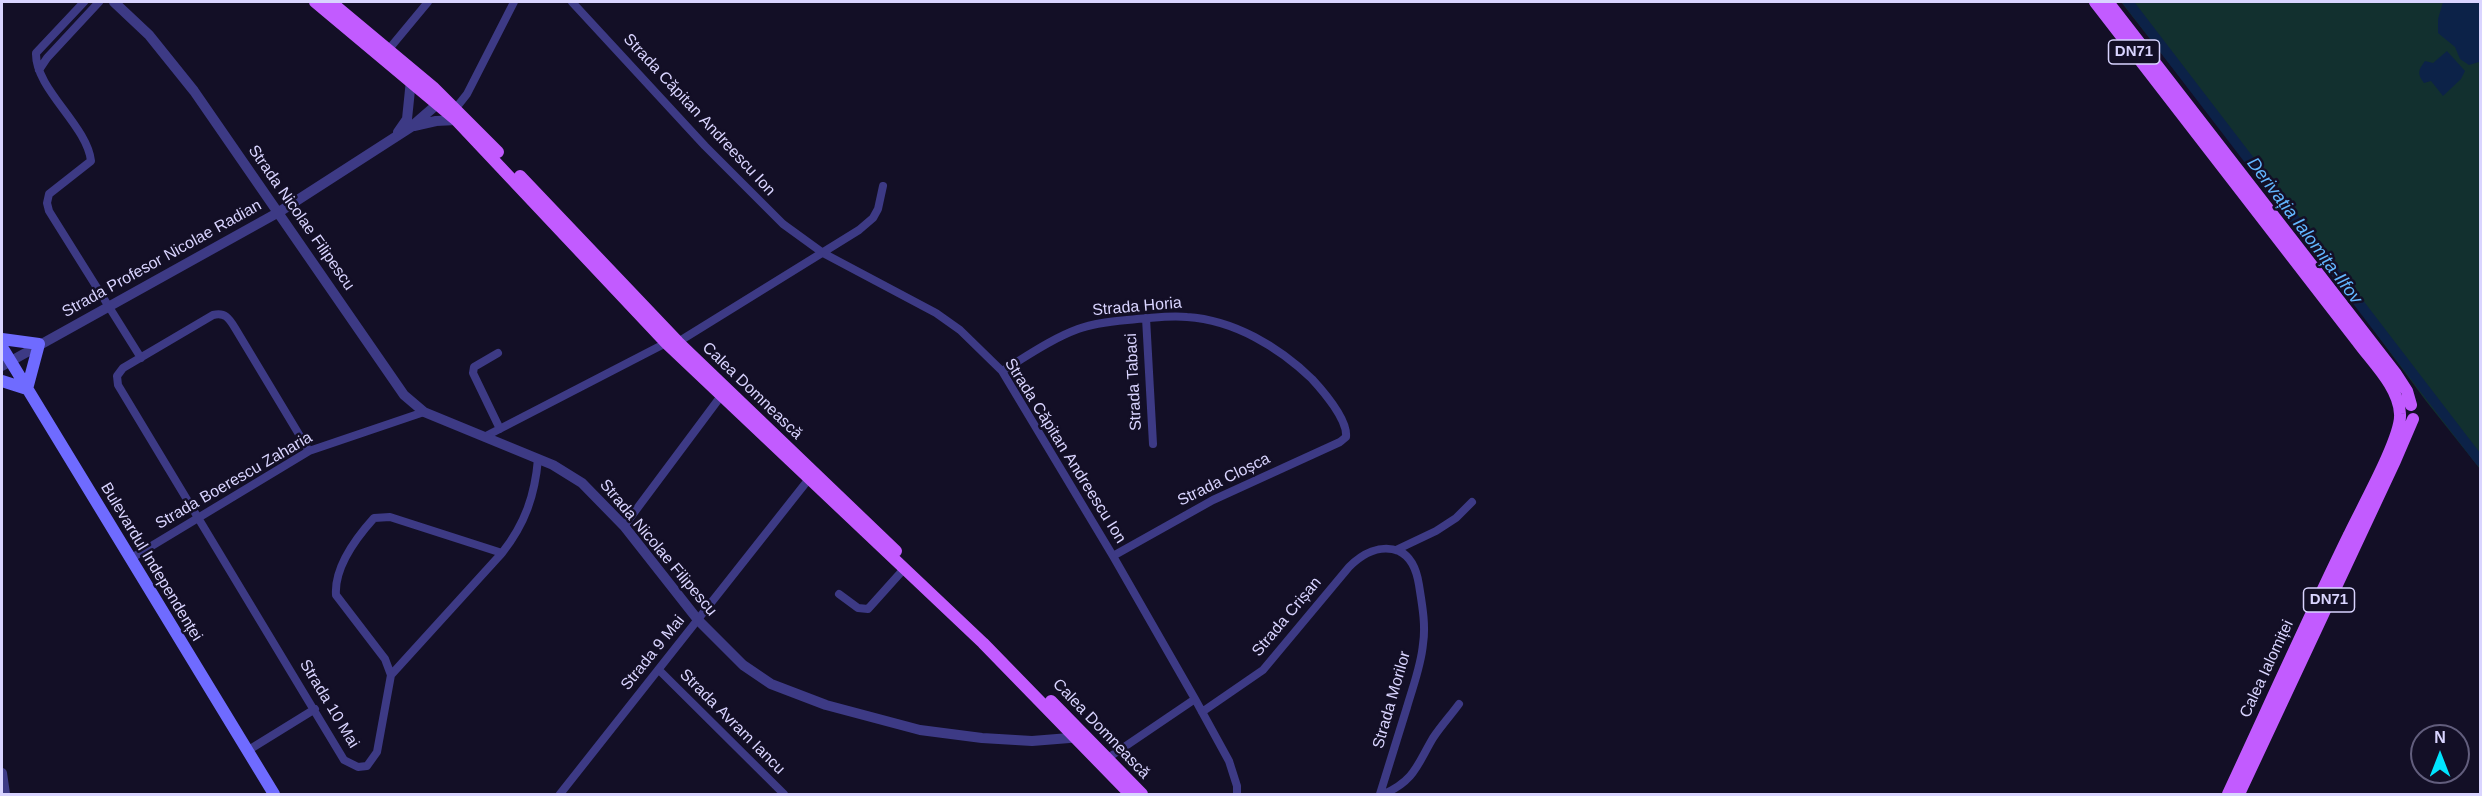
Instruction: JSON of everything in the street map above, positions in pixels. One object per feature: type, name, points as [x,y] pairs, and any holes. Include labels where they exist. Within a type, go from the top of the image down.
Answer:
[{"type":"main road","name":"Calea Domnească","points":[[315,2],[386,53]]},
{"type":"main road","name":"Calea Domnească","points":[[331,2],[441,100],[672,342],[903,570],[1082,737],[1108,758],[1142,795]]},
{"type":"main road","name":"DN71","points":[[2095,2],[2356,341],[2392,389],[2404,413]]},
{"type":"main road","name":"DN71","points":[[2108,2],[2185,95],[2404,386],[2404,413]]},
{"type":"main road","points":[[386,53],[411,80],[441,100]]},
{"type":"main road","name":"Calea Domnească","points":[[456,118],[672,342]]},
{"type":"main road","points":[[2,339],[39,344],[27,389],[2,381]]},
{"type":"main road","name":"Bulevardul Independenței","points":[[2,347],[6,364],[27,389],[274,795]]},
{"type":"main road","name":"Calea Ialomiței","points":[[2239,795],[2405,440],[2404,413]]},
{"type":"main road","name":"Calea Ialomiței","points":[[2228,795],[2404,413]]},
{"type":"main road","name":"Calea Domnească","points":[[811,477],[1003,653],[1082,737],[1130,795]]},
{"type":"street","points":[[84,2],[38,48],[35,56],[39,70],[83,139],[91,161],[49,194],[47,203],[49,211],[141,358]]},
{"type":"street","points":[[39,70],[47,58],[99,2]]},
{"type":"street","name":"Strada Nicolae Filipescu","points":[[114,2],[149,35],[172,63],[279,212],[396,386],[424,412],[538,459],[582,483],[624,526],[698,620],[757,676],[799,697],[894,724],[939,733],[1032,741],[1082,737]]},
{"type":"street","points":[[386,53],[428,2]]},
{"type":"street","points":[[411,128],[456,118],[514,2]]},
{"type":"street","name":"Strada Căpitan Andreescu Ion","points":[[572,2],[783,224],[823,253],[936,313],[960,330],[1002,371],[1113,556],[1195,699],[1229,761],[1237,795]]},
{"type":"street","points":[[392,139],[407,119],[411,80]]},
{"type":"street","name":"Strada Profesor Nicolae Radian","points":[[6,364],[108,305],[279,212],[411,128],[441,100]]},
{"type":"street","points":[[486,436],[672,342],[823,253],[873,218],[878,209],[882,186]]},
{"type":"street","name":"Strada 10 Mai","points":[[309,451],[227,316],[223,314],[213,315],[120,371],[117,382],[344,760],[350,765],[367,766],[377,752],[391,675]]},
{"type":"street","name":"Strada Horia","points":[[1002,371],[1065,334],[1082,327],[1146,318],[1188,316],[1215,321],[1250,335],[1280,353],[1305,372],[1329,399],[1346,433]]},
{"type":"street","name":"Strada Tabaci","points":[[1146,318],[1153,444]]},
{"type":"street","points":[[498,353],[474,367],[473,373],[500,429]]},
{"type":"street","points":[[624,526],[724,393]]},
{"type":"street","name":"Strada Boerescu Zaharia","points":[[130,559],[309,451],[424,412]]},
{"type":"street","name":"Strada Cloșca","points":[[1113,556],[1213,500],[1340,442],[1346,433]]},
{"type":"street","points":[[502,553],[390,517],[374,518],[362,532],[342,565],[336,595],[385,659],[391,675],[502,553],[518,531],[528,511],[538,459]]},
{"type":"street","name":"Strada 9 Mai","points":[[560,795],[811,477]]},
{"type":"street","name":"Strada Crișan","points":[[1202,712],[1263,670],[1355,561],[1373,551],[1395,550],[1436,531],[1456,518],[1472,502]]},
{"type":"street","name":"Strada Morilor","points":[[1382,795],[1418,670],[1424,641],[1423,606],[1417,575],[1412,563],[1404,554],[1395,550]]},
{"type":"street","points":[[839,594],[858,608],[868,609],[903,570]]},
{"type":"street","name":"Strada Avram Iancu","points":[[659,670],[784,795]]},
{"type":"street","points":[[1108,758],[1195,699]]},
{"type":"street","points":[[1382,795],[1404,784],[1414,774],[1433,739],[1460,704]]},
{"type":"street","points":[[247,751],[315,709]]},
{"type":"street","points":[[2,773],[5,795]]},
{"type":"green space","points":[[2121,2],[2480,2],[2480,469],[2426,401],[2298,228]]},
{"type":"water","points":[[2443,2],[2480,2],[2479,62],[2469,65],[2460,59],[2455,47],[2438,33],[2438,19]]},
{"type":"water","points":[[2447,51],[2465,71],[2461,79],[2443,96],[2431,81],[2424,83],[2419,72],[2425,61],[2433,63]]},
{"type":"waterway","name":"Derivația Ialomița-Ilfov","points":[[2128,2],[2480,461]]}]
